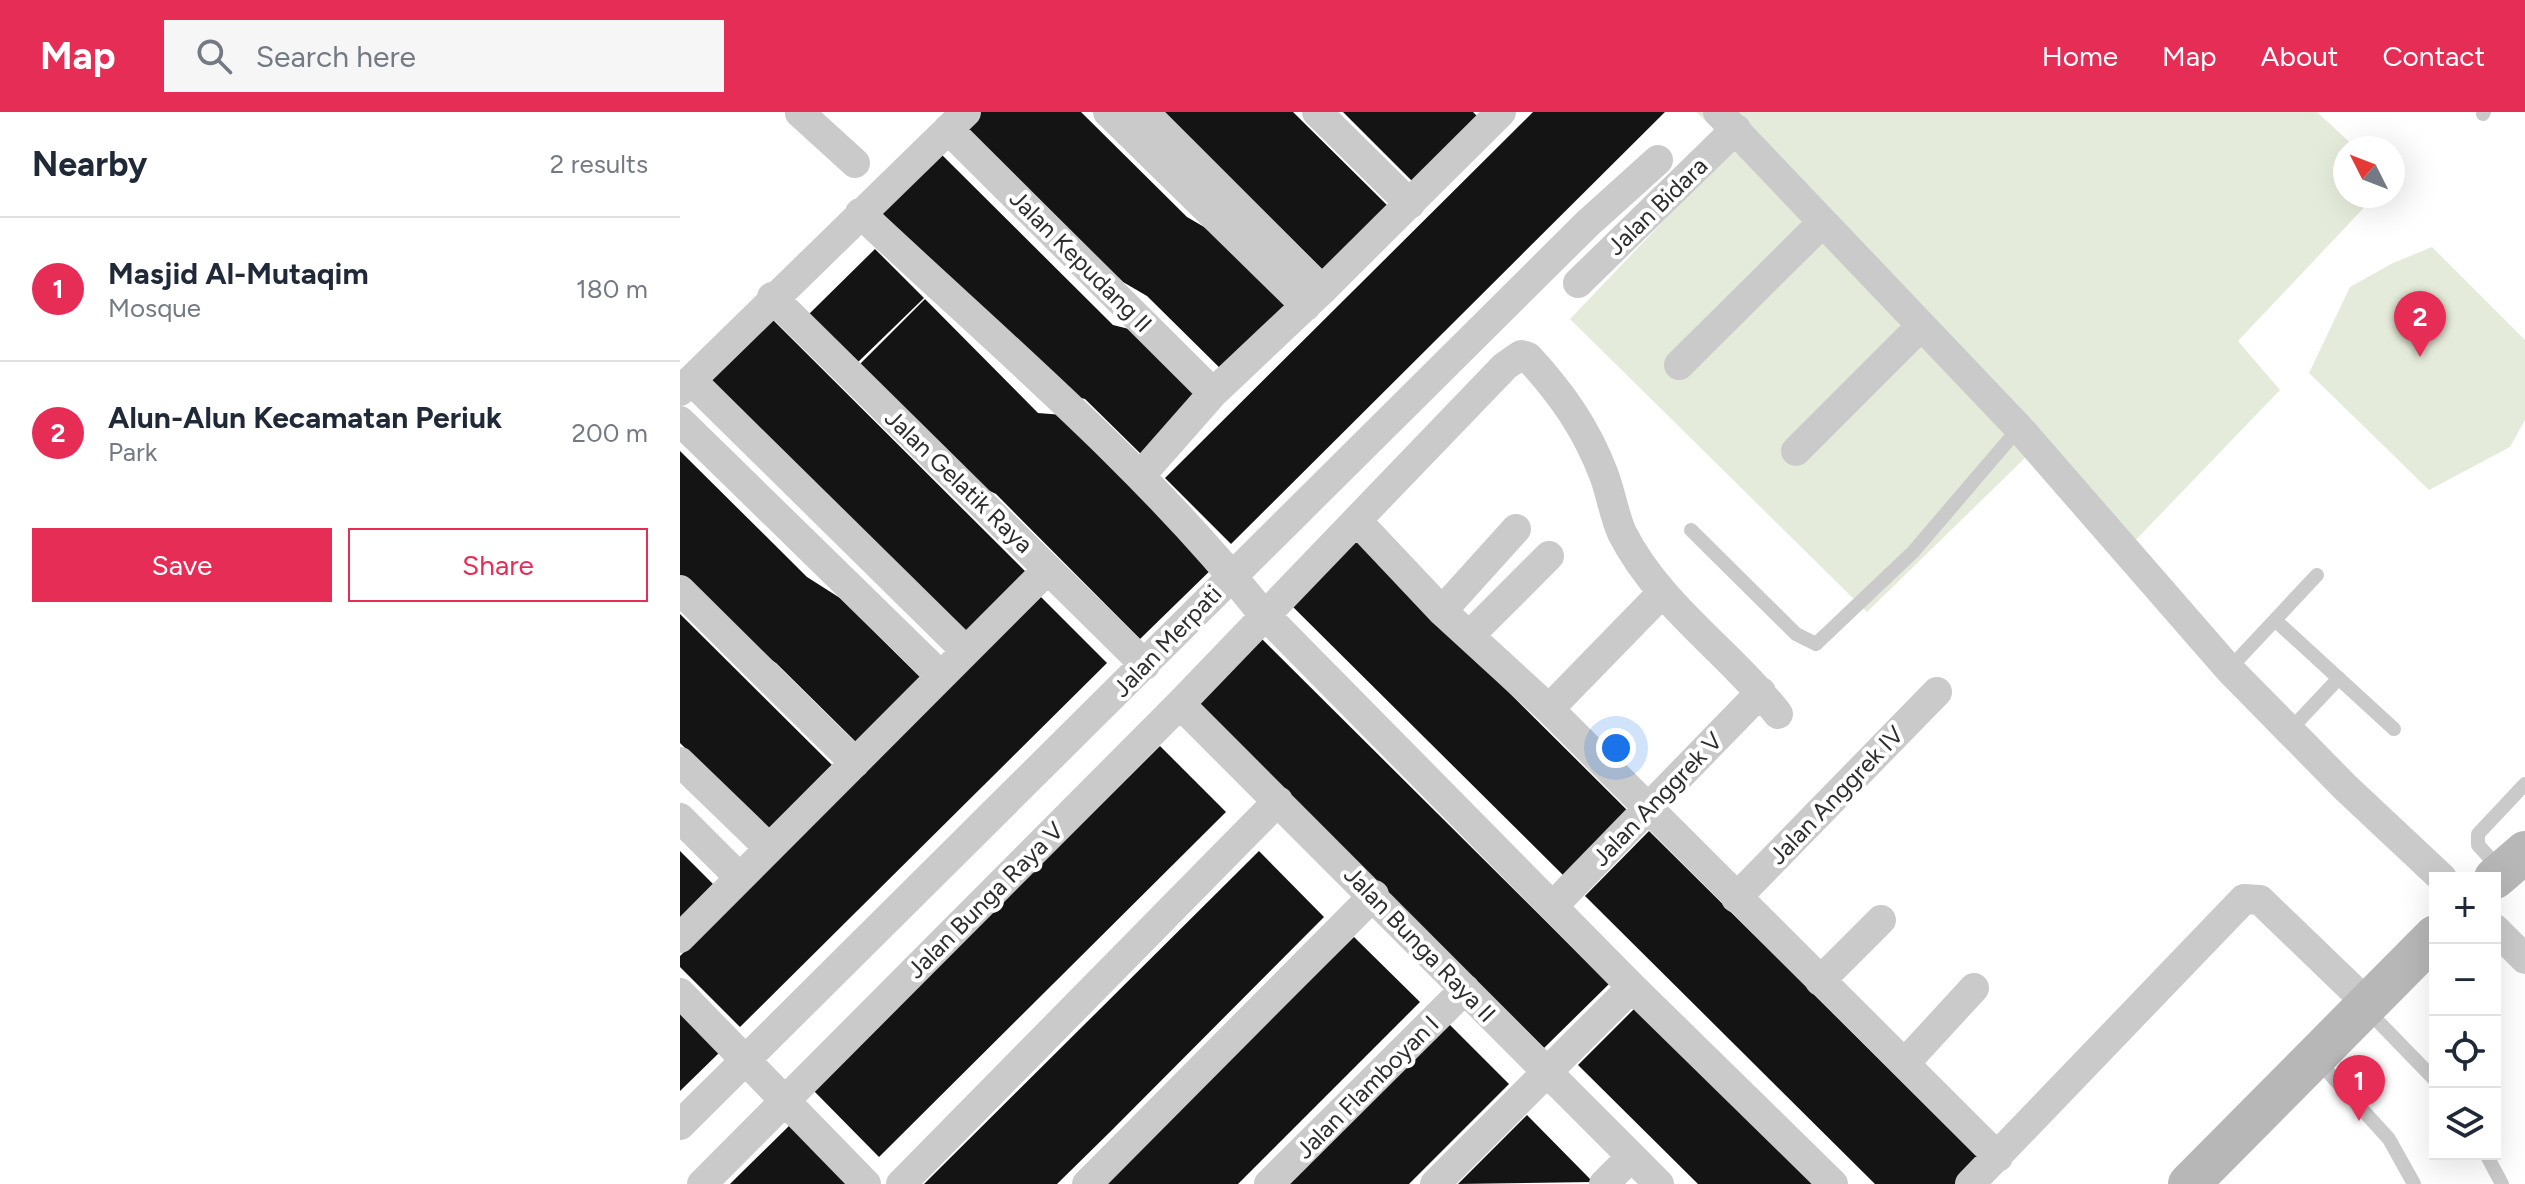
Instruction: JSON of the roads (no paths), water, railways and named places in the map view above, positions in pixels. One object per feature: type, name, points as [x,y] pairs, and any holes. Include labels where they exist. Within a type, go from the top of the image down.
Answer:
[{"type":"main road","points":[[2189,1184],[2429,942]]},
{"type":"street","points":[[800,112],[855,163]]},
{"type":"street","points":[[1108,112],[1314,298]]},
{"type":"street","points":[[1144,112],[1314,298]]},
{"type":"street","points":[[1317,112],[1410,204]]},
{"type":"street","points":[[1140,476],[1213,393],[1410,204],[1491,115]]},
{"type":"street","points":[[957,120],[685,385],[965,650]]},
{"type":"street","name":"Jalan Kepudang II","points":[[957,120],[1213,393]]},
{"type":"street","points":[[1727,120],[2019,428],[2229,669],[2436,872]]},
{"type":"street","name":"Jalan Bidara","points":[[1578,283],[1727,120]]},
{"type":"street","name":"Jalan Merpati","points":[[680,1125],[1587,224],[1658,160]]},
{"type":"street","points":[[860,213],[1140,476],[1265,615],[1632,987],[1833,1184]]},
{"type":"street","points":[[1679,365],[1822,223]]},
{"type":"street","name":"Jalan Gelatik Raya","points":[[772,297],[1145,665]]},
{"type":"street","points":[[1796,451],[1921,326]]},
{"type":"street","name":"Jalan Bunga Raya V","points":[[702,1184],[1180,704],[1505,366],[1521,355],[1528,357],[1568,401],[1603,473],[1622,533],[1662,593]]},
{"type":"street","points":[[680,421],[883,623],[941,676]]},
{"type":"street","points":[[1358,522],[1442,611],[1471,634],[1549,709],[1998,1157]]},
{"type":"street","points":[[1442,611],[1516,529]]},
{"type":"street","points":[[1471,634],[1549,556]]},
{"type":"street","points":[[680,938],[1048,569]]},
{"type":"street","points":[[680,590],[855,763]]},
{"type":"street","points":[[1549,709],[1662,593]]},
{"type":"street","name":"Jalan Anggrek V","points":[[1553,906],[1648,810],[1769,703],[1662,593]]},
{"type":"street","points":[[883,623],[908,597]]},
{"type":"street","name":"Jalan Anggrek IV","points":[[1736,898],[1937,692]]},
{"type":"street","name":"Jalan Bunga Raya II","points":[[1180,704],[1374,895],[1546,1073],[1659,1184]]},
{"type":"street","points":[[680,762],[769,848]]},
{"type":"street","points":[[901,1184],[1278,801]]},
{"type":"street","points":[[680,818],[740,878]]},
{"type":"street","points":[[1087,1184],[1374,895]]},
{"type":"street","points":[[1970,1184],[2244,899],[2260,900],[2366,1006]]},
{"type":"street","points":[[1820,981],[1881,920]]},
{"type":"street","points":[[2501,935],[2525,959]]},
{"type":"street","points":[[1435,1184],[1632,987]]},
{"type":"street","points":[[1905,1063],[1974,988]]},
{"type":"street","name":"Jalan Flamboyan I","points":[[1269,1184],[1465,989]]},
{"type":"street","points":[[680,993],[866,1184]]},
{"type":"street","points":[[1604,1184],[1630,1158]]},
{"type":"lane","points":[[1691,530],[1796,634],[1816,644],[1913,552],[2019,428]]},
{"type":"lane","points":[[2229,669],[2317,575]]},
{"type":"lane","points":[[2275,620],[2394,729]]},
{"type":"lane","points":[[2290,730],[2339,678]]},
{"type":"lane","points":[[2507,867],[2478,845],[2478,834],[2525,784]]},
{"type":"lane","points":[[2366,1006],[2429,1074]]},
{"type":"lane","points":[[2315,1058],[2389,1139],[2414,1184]]},
{"type":"lane","points":[[2489,1160],[2502,1184]]},
{"type":"place","name":"Alun-Alun Kecamatan Periuk","points":[[2420,357]]},
{"type":"place","name":"Masjid Al-Mutaqim","points":[[2359,1121]]}]
